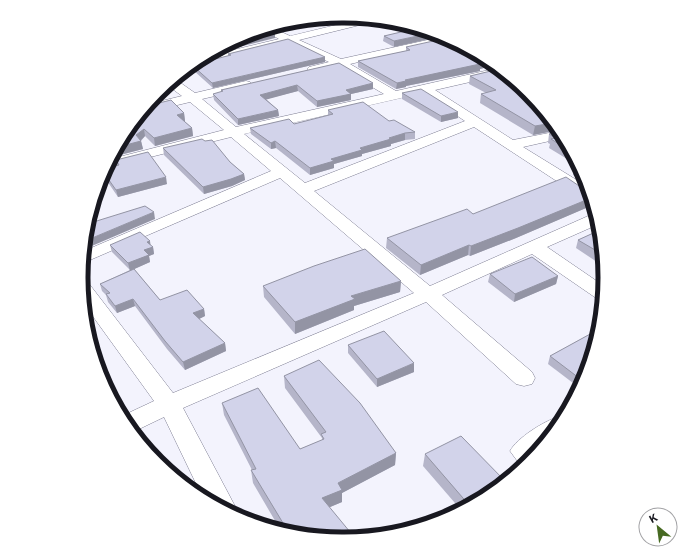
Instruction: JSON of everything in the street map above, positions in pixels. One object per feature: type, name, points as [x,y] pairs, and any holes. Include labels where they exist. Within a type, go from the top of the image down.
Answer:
[{"type":"street","points":[[215,58],[357,24]]},
{"type":"street","points":[[275,33],[340,63],[394,95]]},
{"type":"street","points":[[301,72],[437,41]]},
{"type":"street","points":[[117,162],[234,132],[493,73]]},
{"type":"street","points":[[155,107],[255,83]]},
{"type":"street","points":[[176,85],[193,98],[428,294],[524,378]]},
{"type":"street","points":[[424,88],[582,190]]},
{"type":"street","points":[[302,190],[475,122]]},
{"type":"street","points":[[512,145],[555,136]]},
{"type":"street","points":[[90,255],[282,172]]},
{"type":"street","points":[[133,421],[169,404],[428,294],[591,221]]},
{"type":"street","points":[[533,246],[597,290]]},
{"type":"street","points":[[90,303],[169,404],[217,499]]},
{"type":"street","points":[[526,454],[523,451],[538,440]]},
{"type":"building","points":[[405,31],[420,35],[394,41],[384,36]]},
{"type":"building","points":[[288,39],[325,57],[212,83],[197,70],[211,60],[231,55],[228,54]]},
{"type":"building","points":[[436,41],[456,49],[480,64],[397,83],[358,61],[410,50],[406,47]]},
{"type":"building","points":[[339,63],[373,83],[346,90],[351,94],[317,101],[297,85],[260,95],[278,110],[238,119],[213,94],[223,91],[221,90]]},
{"type":"building","points":[[491,71],[511,86],[546,124],[535,126],[481,94],[496,90],[470,76]]},
{"type":"building","points":[[421,89],[458,112],[441,116],[402,93]]},
{"type":"building","points":[[171,100],[184,113],[177,115],[192,128],[154,138],[144,129],[136,135],[141,141],[126,145],[141,123],[158,103]]},
{"type":"building","points":[[363,102],[389,121],[394,120],[415,132],[405,133],[389,138],[391,139],[360,148],[362,150],[331,159],[334,161],[310,168],[275,141],[271,143],[250,128],[289,119],[294,124],[333,114],[328,110]]},
{"type":"building","points":[[553,133],[555,136],[560,145],[551,139],[556,138],[549,134]]},
{"type":"building","points":[[202,139],[205,141],[212,140],[230,162],[244,174],[203,187],[163,148]]},
{"type":"building","points":[[148,152],[166,177],[116,190],[108,179],[114,166],[119,165],[117,161],[118,160]]},
{"type":"building","points":[[566,177],[581,187],[585,200],[421,265],[387,238],[467,209],[473,214]]},
{"type":"building","points":[[145,206],[154,212],[92,238],[95,222]]},
{"type":"building","points":[[140,232],[150,241],[147,242],[153,247],[144,250],[149,255],[128,263],[110,245]]},
{"type":"building","points":[[594,233],[596,250],[578,240]]},
{"type":"building","points":[[365,249],[401,281],[351,296],[355,299],[295,322],[263,286],[314,266]]},
{"type":"building","points":[[532,257],[558,276],[515,294],[490,274]]},
{"type":"building","points":[[134,269],[160,300],[187,290],[204,309],[193,313],[225,343],[183,362],[133,299],[115,306],[106,294],[110,293],[100,284]]},
{"type":"building","points":[[384,331],[414,363],[377,379],[348,345]]},
{"type":"building","points":[[591,333],[577,377],[550,356]]},
{"type":"building","points":[[319,360],[360,403],[396,453],[338,483],[342,490],[322,498],[350,532],[310,530],[284,525],[251,470],[256,469],[222,403],[258,388],[300,449],[324,439],[321,434],[326,432],[284,376]]},
{"type":"building","points":[[461,436],[501,477],[465,501],[425,454]]}]
